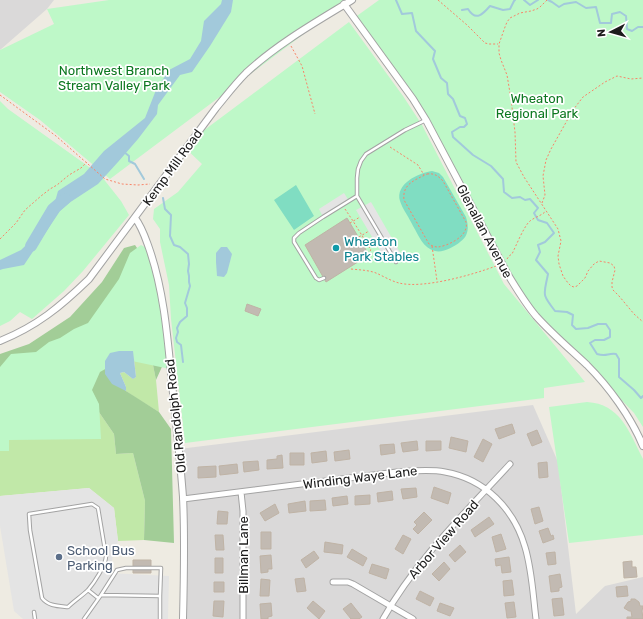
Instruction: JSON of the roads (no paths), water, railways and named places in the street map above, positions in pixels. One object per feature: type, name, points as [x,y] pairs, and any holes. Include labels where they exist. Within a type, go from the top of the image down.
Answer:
[{"type":"street","name":"Kemp Mill Road","points":[[0,341],[18,334],[40,321],[73,295],[89,279],[229,92],[248,72],[267,55],[287,41],[352,0]]},
{"type":"street","name":"Glenallan Avenue","points":[[344,4],[413,99],[426,120],[507,273],[522,297],[537,316],[588,366],[610,391],[626,414],[642,442]]},
{"type":"street","name":"Old Randolph Road","points":[[135,218],[141,226],[155,268],[161,291],[168,341],[183,499],[183,619]]},
{"type":"street","name":"Arbor View Road","points":[[384,619],[408,579],[432,548],[510,464]]},
{"type":"street","name":"Winding Waye Lane","points":[[183,499],[397,472],[424,470],[459,475],[486,490],[500,502],[514,521],[525,546],[530,566],[536,619]]},
{"type":"street","name":"Billman Lane","points":[[241,492],[243,518],[243,619]]},
{"type":"street","points":[[333,582],[348,582],[413,619]]},
{"type":"lane","points":[[396,262],[357,196],[358,169],[366,154],[405,130],[426,120]]},
{"type":"lane","points":[[324,278],[319,280],[316,278],[294,242],[294,238],[323,217],[357,196]]},
{"type":"lane","points":[[92,504],[98,508],[106,561],[88,590],[68,607],[46,603],[42,598],[30,530],[29,514],[92,504]]},
{"type":"lane","points":[[84,619],[117,570],[126,568],[161,568],[160,619]]},
{"type":"lane","points":[[88,590],[98,598]]},
{"type":"lane","points":[[101,595],[160,596]]},
{"type":"lane","points":[[34,612],[35,619]]},
{"type":"water","points":[[222,0],[233,0],[231,12],[192,72],[180,75],[158,105],[157,114],[138,139],[98,184],[69,203],[60,211],[24,265],[0,270],[0,260],[21,250],[49,223],[58,191],[84,174],[104,151],[145,118],[156,90],[169,70],[190,59],[201,41],[204,21],[221,4]]},
{"type":"water","points":[[221,247],[227,247],[232,254],[227,273],[224,277],[217,276],[216,253]]},
{"type":"water","points":[[119,351],[133,351],[136,377],[133,379],[124,372],[120,373],[126,387],[126,391],[112,384],[105,374],[105,361],[110,353]]},
{"type":"waterway","points":[[396,0],[402,14],[412,13],[416,31],[435,51],[433,59],[441,78],[447,83],[448,94],[453,99],[460,116],[465,118],[467,124],[464,127],[460,127],[452,132],[453,137],[473,155],[491,166],[503,179],[504,192],[512,198],[520,197],[525,200],[530,199],[538,208],[534,213],[538,220],[547,223],[554,233],[545,242],[538,245],[540,252],[536,260],[548,274],[545,290],[547,301],[555,311],[567,312],[573,315],[572,325],[576,329],[588,328],[598,324],[606,324],[610,330],[610,337],[604,340],[595,340],[590,343],[597,354],[616,354],[619,359],[619,377],[641,398],[643,396]]},
{"type":"waterway","points":[[462,10],[468,9],[471,13],[477,16],[485,12],[490,6],[503,10],[510,9],[515,0]]},
{"type":"waterway","points":[[524,0],[530,5],[538,0]]},
{"type":"waterway","points":[[548,0],[559,7],[564,4],[576,2],[586,8],[596,7],[600,23],[611,23],[612,14],[620,12],[626,16],[627,29],[632,31],[638,27],[643,27]]},
{"type":"waterway","points":[[124,152],[129,156],[129,161],[135,164],[144,179]]},
{"type":"waterway","points":[[163,198],[165,209],[171,215],[170,236],[174,245],[180,247],[188,254],[190,286],[185,303],[187,308],[187,316],[180,322],[177,328],[178,332],[176,338],[177,342],[181,345],[183,362]]},
{"type":"waterway","points":[[31,246],[53,209],[65,199]]},
{"type":"place","name":"Wheaton Park Stables","points":[[336,248]]},
{"type":"place","name":"School Bus Parking","points":[[59,557]]},
{"type":"park label","name":"Northwest Branch Stream Valley Park","points":[[114,78]]},
{"type":"park label","name":"Wheaton Regional Park","points":[[537,106]]}]
